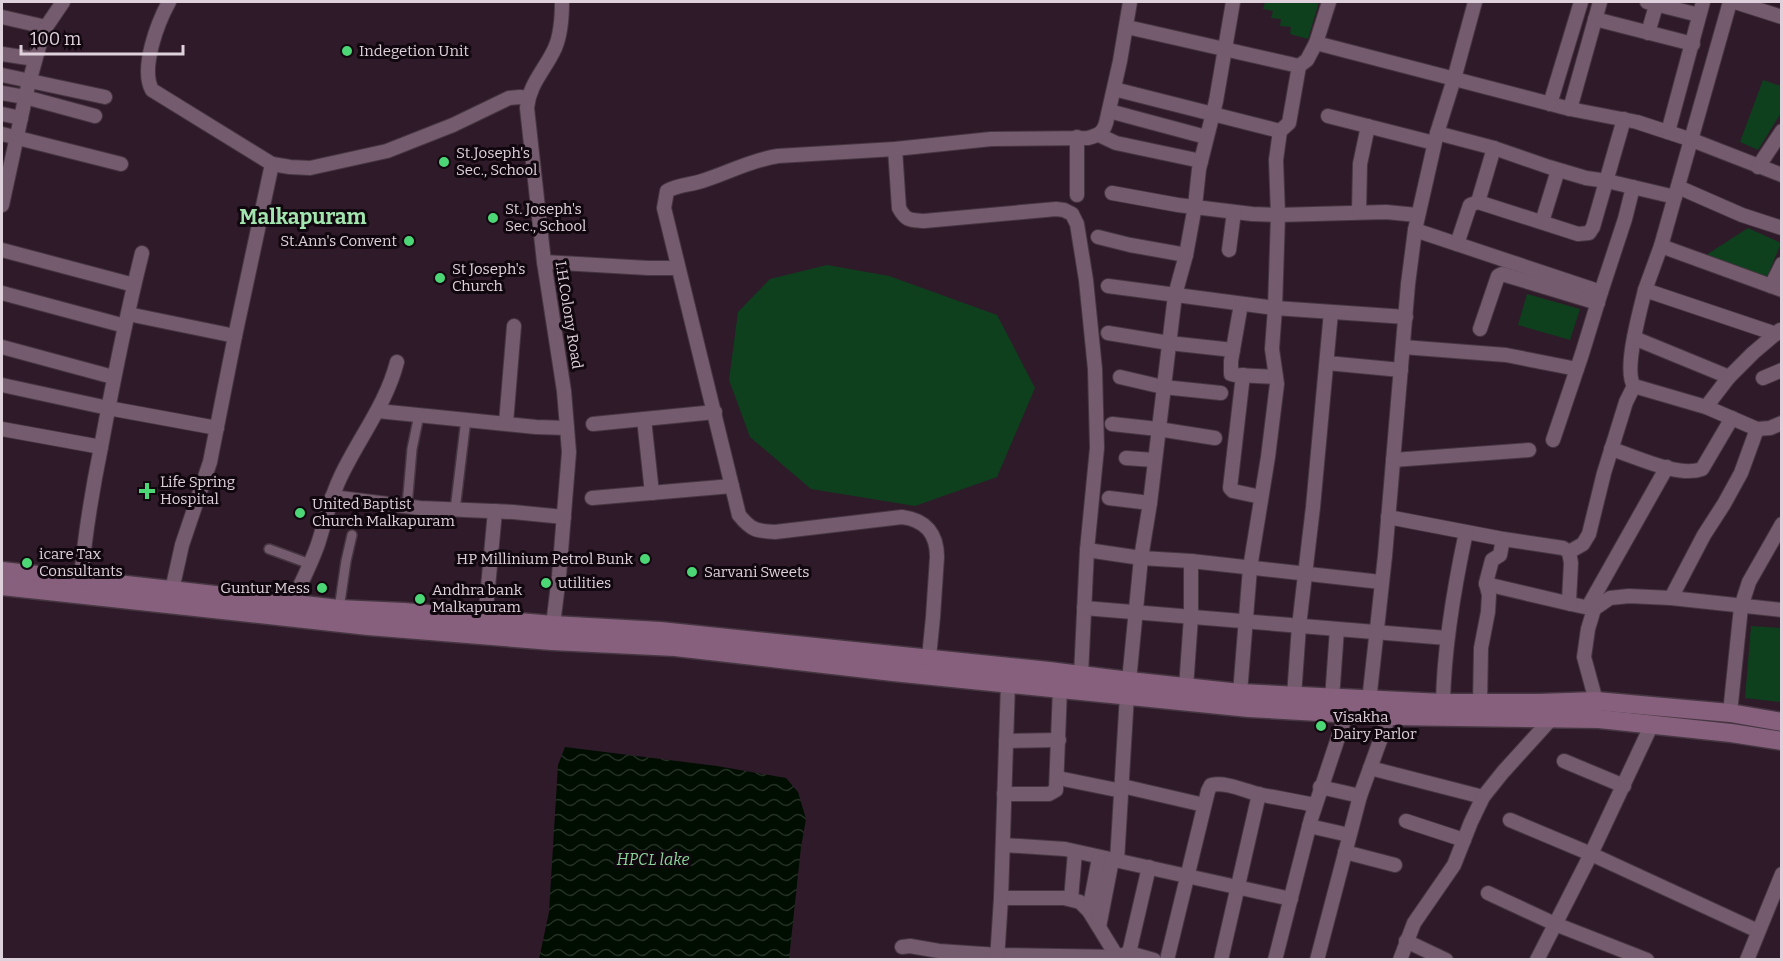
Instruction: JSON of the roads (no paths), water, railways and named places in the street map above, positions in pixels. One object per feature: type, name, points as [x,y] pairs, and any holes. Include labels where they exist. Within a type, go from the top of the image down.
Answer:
[{"type":"main road","points":[[2,571],[339,609],[404,612],[485,620],[552,633]]},
{"type":"main road","points":[[2,586],[289,619],[552,633],[660,631],[928,667],[1008,683],[1060,688],[1186,688],[1332,699],[1480,704],[1596,701],[1730,713],[1782,722]]},
{"type":"main road","points":[[928,667],[1081,675],[1128,688],[1229,706],[1389,716],[1599,718],[1782,741]]},
{"type":"street","points":[[2,205],[5,173],[17,138],[35,59],[46,27],[63,2]]},
{"type":"street","points":[[169,2],[161,16],[150,53],[148,73],[152,90],[272,164],[310,168],[387,151],[453,125],[509,98],[528,98]]},
{"type":"street","name":"I.H.Colony Road","points":[[552,633],[569,452],[564,391],[544,262],[528,122],[528,98],[554,49],[562,2]]},
{"type":"street","points":[[928,667],[937,548],[931,531],[918,520],[902,517],[775,532],[758,531],[748,526],[739,515],[664,208],[667,191],[703,181],[765,158],[778,156],[895,149],[991,139],[1088,138],[1099,135],[1104,130],[1109,111],[1130,2]]},
{"type":"street","points":[[1099,927],[1122,789],[1128,688],[1175,295],[1196,206],[1201,161],[1233,2]]},
{"type":"street","points":[[1240,693],[1250,568],[1273,417],[1276,377],[1272,349],[1278,215],[1276,160],[1280,131],[1289,123],[1299,66],[1306,60],[1316,43],[1329,2]]},
{"type":"street","points":[[1369,701],[1417,215],[1435,138],[1454,79],[1474,2]]},
{"type":"street","points":[[1550,104],[1581,2]]},
{"type":"street","points":[[1569,109],[1600,2]]},
{"type":"street","points":[[1648,33],[1653,2],[1701,8],[1668,132]]},
{"type":"street","points":[[1730,2],[1677,192],[1645,290],[1634,338],[1630,380],[1634,386],[1706,407],[1757,429],[1770,428],[1782,423]]},
{"type":"street","points":[[1735,2],[1782,17]]},
{"type":"street","points":[[2,17],[46,27]]},
{"type":"street","points":[[1595,19],[1692,44]]},
{"type":"street","points":[[1126,27],[1299,66]]},
{"type":"street","points":[[1316,43],[1569,109],[1624,119],[1692,140],[1782,175]]},
{"type":"street","points":[[2,54],[35,59]]},
{"type":"street","points":[[2,75],[105,97]]},
{"type":"street","points":[[1114,89],[1280,131]]},
{"type":"street","points":[[2,93],[25,97],[95,117]]},
{"type":"street","points":[[1109,111],[1206,137]]},
{"type":"street","points":[[2,114],[21,118]]},
{"type":"street","points":[[1328,116],[1368,126],[1494,148],[1586,178],[1677,192],[1782,228]]},
{"type":"street","points":[[1457,244],[1470,205],[1478,202],[1578,234],[1589,233],[1608,181],[1624,119]]},
{"type":"street","points":[[1359,212],[1359,164],[1368,126]]},
{"type":"street","points":[[1758,167],[1782,131]]},
{"type":"street","points":[[2,134],[121,164]]},
{"type":"street","points":[[1099,135],[1116,143],[1201,161]]},
{"type":"street","points":[[1077,137],[1077,195]]},
{"type":"street","points":[[1478,202],[1494,148]]},
{"type":"street","points":[[895,149],[899,208],[903,216],[910,220],[924,221],[1056,209],[1072,214],[1077,224],[1086,280],[1095,369],[1097,448],[1087,550],[1081,675]]},
{"type":"street","points":[[172,590],[182,545],[210,462],[272,164]]},
{"type":"street","points":[[1542,222],[1558,170]]},
{"type":"street","points":[[1553,440],[1625,219],[1633,187]]},
{"type":"street","points":[[1112,192],[1178,205],[1234,212],[1278,215],[1359,212],[1417,215]]},
{"type":"street","points":[[1229,250],[1234,212]]},
{"type":"street","points":[[1415,230],[1599,298]]},
{"type":"street","points":[[1098,237],[1186,255]]},
{"type":"street","points":[[1661,246],[1776,288],[1782,264]]},
{"type":"street","points":[[2,250],[134,285]]},
{"type":"street","points":[[81,579],[88,514],[113,377],[142,253]]},
{"type":"street","points":[[544,262],[678,268]]},
{"type":"street","points":[[1480,329],[1498,276],[1502,274],[1599,298]]},
{"type":"street","points":[[1108,286],[1275,308],[1406,317]]},
{"type":"street","points":[[1645,290],[1779,332]]},
{"type":"street","points":[[2,293],[126,320],[235,336]]},
{"type":"street","points":[[1241,304],[1231,374],[1276,377]]},
{"type":"street","points":[[1294,696],[1331,312]]},
{"type":"street","points":[[506,423],[514,326]]},
{"type":"street","points":[[1706,407],[1729,377],[1779,332]]},
{"type":"street","points":[[1108,333],[1233,350]]},
{"type":"street","points":[[1634,338],[1729,377]]},
{"type":"street","points":[[2,347],[113,377]]},
{"type":"street","points":[[1403,347],[1496,354],[1577,369]]},
{"type":"street","points":[[292,603],[310,564],[332,497],[354,450],[378,411],[393,379],[397,362]]},
{"type":"street","points":[[1327,363],[1401,370]]},
{"type":"street","points":[[1763,378],[1782,370]]},
{"type":"street","points":[[1242,375],[1230,488],[1233,491],[1261,497]]},
{"type":"street","points":[[1120,377],[1163,387],[1221,393]]},
{"type":"street","points":[[2,385],[217,428]]},
{"type":"street","points":[[1571,604],[1569,597],[1575,548],[1589,534],[1611,448],[1626,402],[1634,386]]},
{"type":"street","points":[[378,411],[567,428]]},
{"type":"street","points":[[593,424],[715,412]]},
{"type":"street","points":[[407,506],[412,449],[419,415]]},
{"type":"street","points":[[1611,448],[1666,467],[1690,472],[1702,469],[1732,418]]},
{"type":"street","points":[[455,510],[465,419]]},
{"type":"street","points":[[644,419],[652,493]]},
{"type":"street","points":[[1112,424],[1215,438]]},
{"type":"street","points":[[2,429],[101,447]]},
{"type":"street","points":[[1671,598],[1704,535],[1741,473],[1757,429]]},
{"type":"street","points":[[1394,460],[1529,450]]},
{"type":"street","points":[[1126,458],[1154,460]]},
{"type":"street","points":[[1596,701],[1584,657],[1591,608],[1666,467]]},
{"type":"street","points":[[592,498],[732,486]]},
{"type":"street","points":[[332,497],[407,506],[564,518]]},
{"type":"street","points":[[1109,498],[1150,503]]},
{"type":"street","points":[[485,620],[495,511]]},
{"type":"street","points":[[1388,517],[1503,539],[1575,548]]},
{"type":"street","points":[[1730,713],[1742,607],[1749,582],[1777,540],[1782,524]]},
{"type":"street","points":[[1443,703],[1447,638],[1454,586],[1466,532]]},
{"type":"street","points":[[339,609],[352,535]]},
{"type":"street","points":[[1480,704],[1481,648],[1485,637],[1489,595],[1486,584],[1492,560],[1500,555],[1503,539]]},
{"type":"street","points":[[268,549],[310,564]]},
{"type":"street","points":[[1087,550],[1142,558],[1191,561],[1381,582]]},
{"type":"street","points":[[1186,688],[1191,617],[1191,561]]},
{"type":"street","points":[[1486,584],[1591,608],[1610,598],[1620,596],[1671,598],[1782,610]]},
{"type":"street","points":[[1084,608],[1447,638]]},
{"type":"street","points":[[1332,699],[1337,629]]},
{"type":"street","points":[[998,957],[1008,683]]},
{"type":"street","points":[[1004,794],[1053,793],[1056,790],[1060,688]]},
{"type":"street","points":[[1275,960],[1309,825],[1346,714]]},
{"type":"street","points":[[1317,960],[1360,796],[1389,716]]},
{"type":"street","points":[[1400,960],[1412,944],[1414,923],[1449,875],[1483,797],[1552,718]]},
{"type":"street","points":[[1537,960],[1591,854],[1652,724]]},
{"type":"street","points":[[1006,741],[1059,740]]},
{"type":"street","points":[[1563,761],[1623,786]]},
{"type":"street","points":[[1370,768],[1483,797]]},
{"type":"street","points":[[1058,778],[1204,804]]},
{"type":"street","points":[[1167,960],[1204,804],[1211,785],[1217,784],[1315,805]]},
{"type":"street","points":[[1320,787],[1360,796]]},
{"type":"street","points":[[1221,960],[1259,794]]},
{"type":"street","points":[[1510,820],[1591,854],[1758,931]]},
{"type":"street","points":[[1406,821],[1464,840]]},
{"type":"street","points":[[1309,825],[1349,835]]},
{"type":"street","points":[[1003,845],[1059,849],[1291,899]]},
{"type":"street","points":[[1071,899],[1075,852]]},
{"type":"street","points":[[1345,852],[1395,865]]},
{"type":"street","points":[[1089,911],[1109,860]]},
{"type":"street","points":[[1122,957],[1149,867]]},
{"type":"street","points":[[1746,960],[1782,874]]},
{"type":"street","points":[[1488,893],[1555,924],[1647,960]]},
{"type":"street","points":[[1001,898],[1071,899],[1080,902],[1122,957]]},
{"type":"street","points":[[1412,944],[1440,957]]},
{"type":"street","points":[[902,947],[910,946],[998,957],[1122,957],[1154,960]]},
{"type":"water","name":"HPCL lake","points":[[565,747],[717,766],[786,778],[798,792],[806,819],[789,959],[539,959],[549,912],[558,765]]},
{"type":"place","name":"Indegetion Unit","points":[[347,51]]},
{"type":"place","name":"St.Joseph's Sec., School","points":[[444,162]]},
{"type":"place","name":"St. Joseph's Sec., School","points":[[493,218]]},
{"type":"place","name":"St.Ann's Convent","points":[[409,241]]},
{"type":"place","name":"St Joseph's Church","points":[[440,278]]},
{"type":"place","name":"Life Spring Hospital","points":[[147,491]]},
{"type":"place","name":"United Baptist Church Malkapuram","points":[[300,513]]},
{"type":"place","name":"HP Millinium Petrol Bunk","points":[[645,559]]},
{"type":"place","name":"icare Tax Consultants","points":[[27,563]]},
{"type":"place","name":"Sarvani Sweets","points":[[692,572]]},
{"type":"place","name":"utilities","points":[[546,583]]},
{"type":"place","name":"Guntur Mess","points":[[322,588]]},
{"type":"place","name":"Andhra bank Malkapuram","points":[[420,599]]},
{"type":"place","name":"Visakha Dairy Parlor","points":[[1321,726]]},
{"type":"district","name":"Malkapuram","points":[[303,217]]}]
